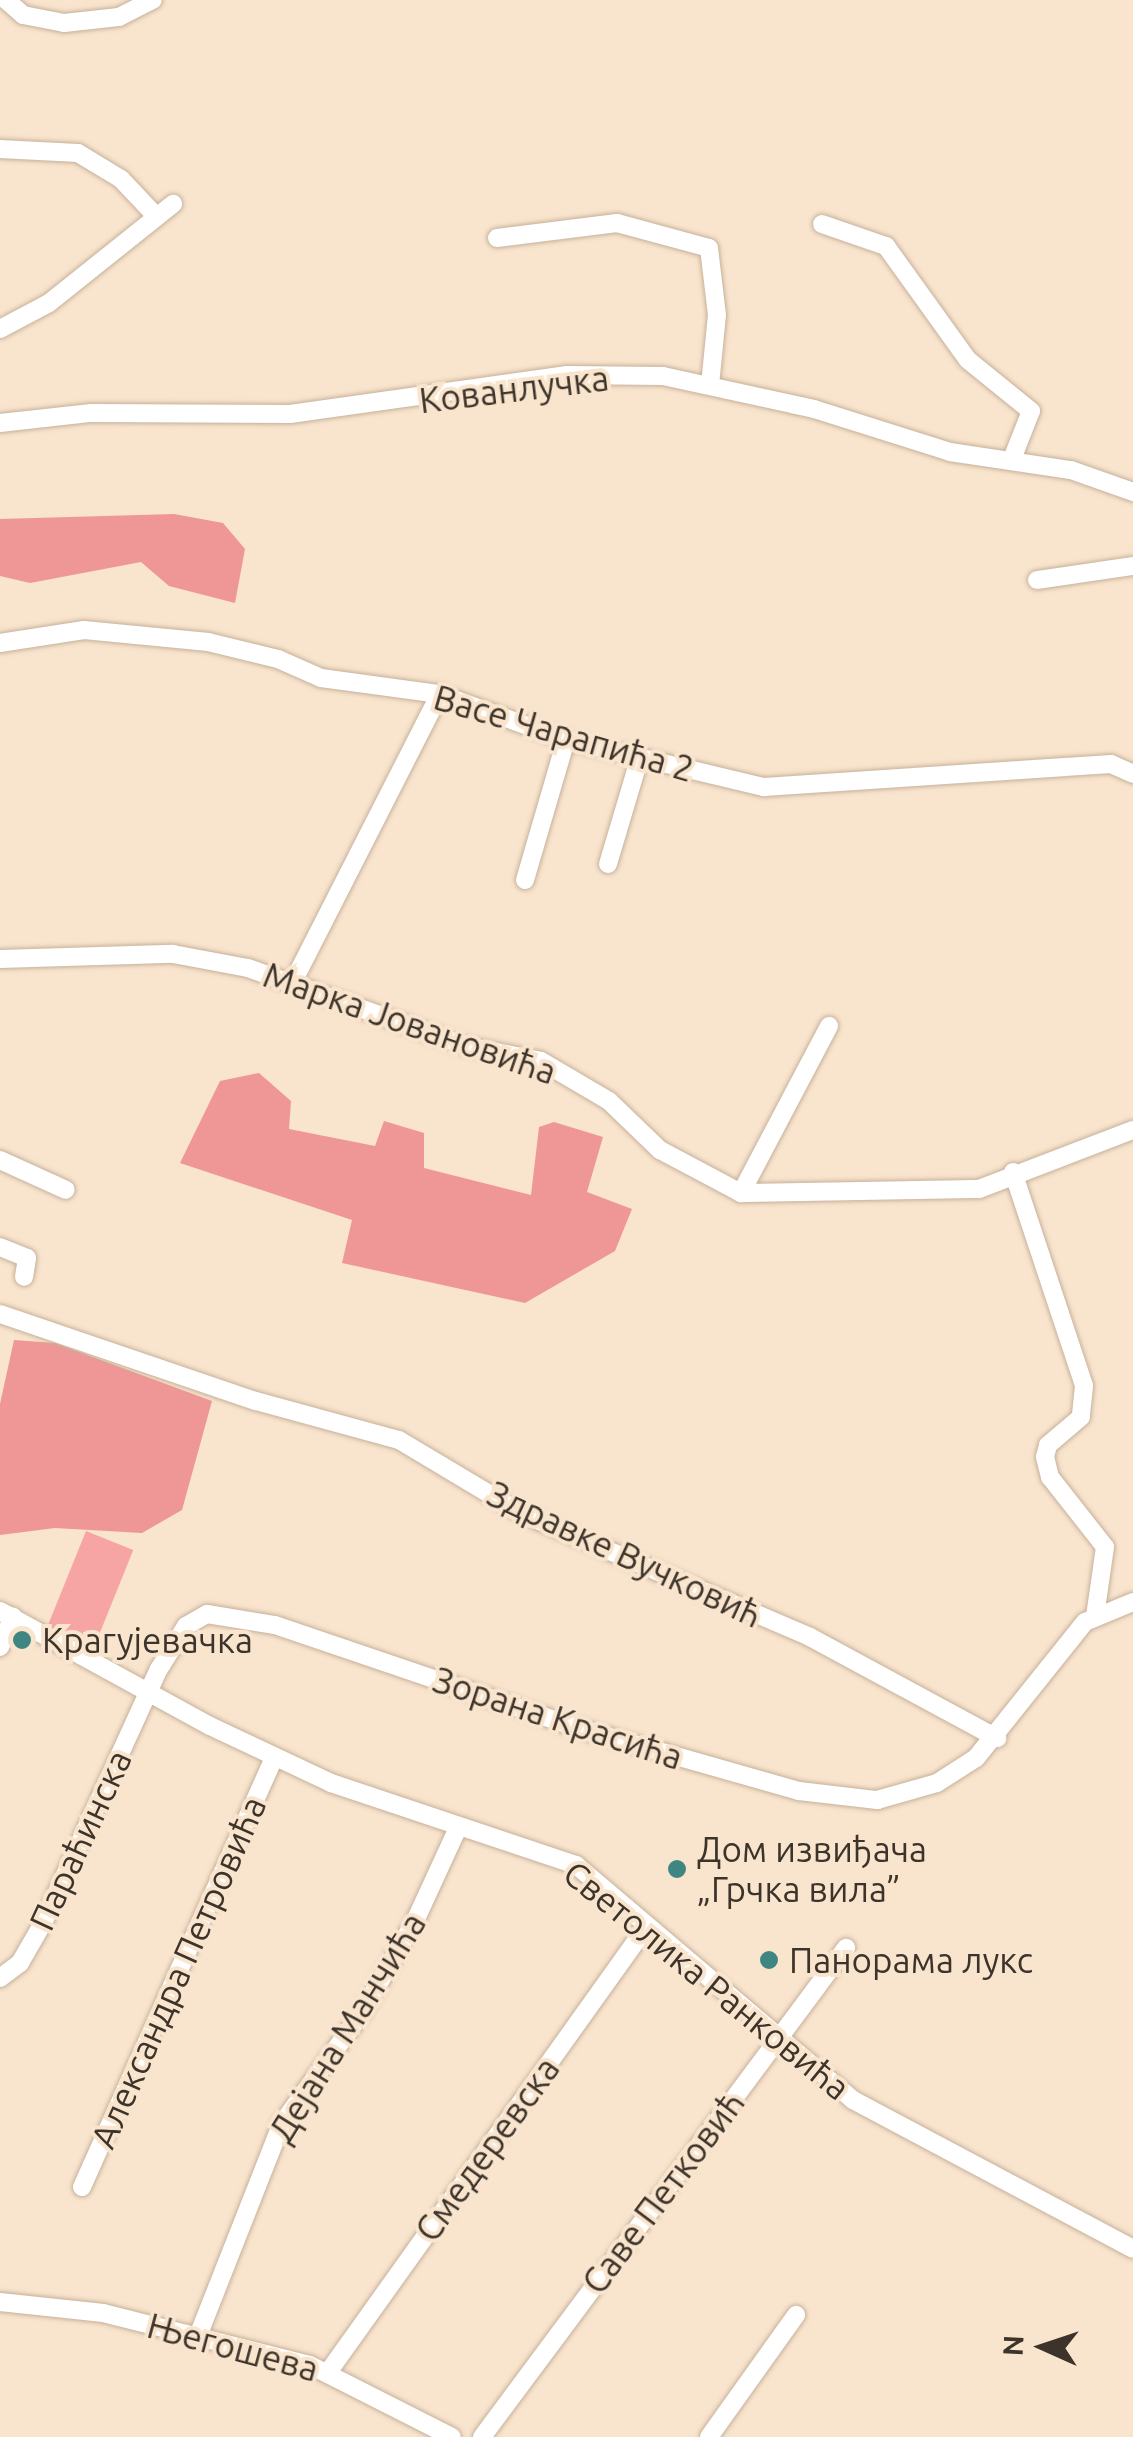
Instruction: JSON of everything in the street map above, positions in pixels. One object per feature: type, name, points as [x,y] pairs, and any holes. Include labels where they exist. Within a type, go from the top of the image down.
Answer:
[{"type":"street","points":[[6,0],[23,15],[64,23],[119,17],[153,0]]},
{"type":"street","points":[[0,149],[78,153],[121,179],[155,215]]},
{"type":"street","points":[[0,329],[48,303],[172,204]]},
{"type":"street","points":[[498,238],[617,222],[708,248],[716,315],[710,385]]},
{"type":"street","points":[[822,224],[886,246],[968,360],[1031,410],[1012,459]]},
{"type":"street","name":"Кованлучка","points":[[0,423],[92,412],[290,414],[567,376],[663,376],[814,409],[950,452],[1012,459],[1133,492]]},
{"type":"street","points":[[1037,580],[1133,566]]},
{"type":"street","name":"Васе Чарапића 2","points":[[0,644],[84,630],[137,632],[278,659],[341,682],[440,694],[566,740],[764,787],[1111,764],[1133,774]]},
{"type":"street","points":[[292,984],[440,694]]},
{"type":"street","points":[[525,880],[566,740]]},
{"type":"street","points":[[608,864],[638,760]]},
{"type":"street","name":"Марка Јовановића","points":[[0,959],[173,954],[292,984],[466,1046],[541,1061],[610,1101],[660,1150],[741,1193]]},
{"type":"street","points":[[741,1193],[830,1026]]},
{"type":"street","points":[[741,1193],[839,1188],[928,1194],[978,1189],[1013,1172],[1133,1130]]},
{"type":"street","points":[[0,1160],[66,1190]]},
{"type":"street","points":[[1013,1172],[1084,1386],[1081,1417],[1048,1445],[1045,1457],[1050,1477],[1105,1546],[1095,1616]]},
{"type":"street","points":[[0,1247],[27,1258],[24,1277]]},
{"type":"street","name":"Здравке Вучковић","points":[[3,1319],[237,1395],[410,1445],[521,1513],[810,1637],[997,1738]]},
{"type":"street","points":[[997,1738],[1064,1645],[1095,1616],[1133,1602]]},
{"type":"street","points":[[0,1647],[6,1614]]},
{"type":"street","name":"Светолика Ранковића","points":[[6,1614],[274,1758],[457,1830],[576,1865],[777,2040],[853,2100],[1133,2249]]},
{"type":"street","name":"Зорана Красића","points":[[147,1693],[186,1626],[206,1614],[230,1614],[581,1729],[799,1791],[895,1797],[958,1772],[997,1738]]},
{"type":"street","name":"Параћинска","points":[[0,1978],[20,1963],[43,1923],[147,1693]]},
{"type":"street","name":"Александра Петровића","points":[[82,2187],[274,1758]]},
{"type":"street","name":"Дејана Манчића","points":[[198,2336],[281,2125],[362,2014],[416,1920],[457,1830]]},
{"type":"street","name":"Смедеревска","points":[[329,2370],[646,1927]]},
{"type":"street","name":"Саве Петковић","points":[[482,2437],[846,1948]]},
{"type":"street","name":"Његошева","points":[[0,2302],[103,2313],[329,2370],[452,2437]]},
{"type":"street","points":[[709,2437],[796,2314]]},
{"type":"shaded area","points":[[174,514],[223,523],[245,549],[235,603],[169,586],[141,562],[30,583],[0,576],[0,519]]},
{"type":"shaded area","points":[[259,1073],[291,1101],[289,1129],[375,1146],[384,1121],[424,1133],[424,1168],[531,1195],[539,1127],[554,1122],[603,1137],[587,1192],[632,1209],[615,1251],[525,1303],[342,1263],[352,1220],[180,1163],[220,1081]]},
{"type":"shaded area","points":[[14,1340],[55,1343],[212,1401],[182,1510],[142,1533],[55,1528],[0,1535],[0,1404]]},
{"type":"shaded area","points":[[86,1531],[133,1550],[95,1645],[48,1626]]},
{"type":"place","name":"Крагујевачка","points":[[22,1640]]},
{"type":"place","name":"Дом извиђача „Грчка вила”","points":[[677,1869]]},
{"type":"place","name":"Панорама лукс","points":[[769,1960]]}]
